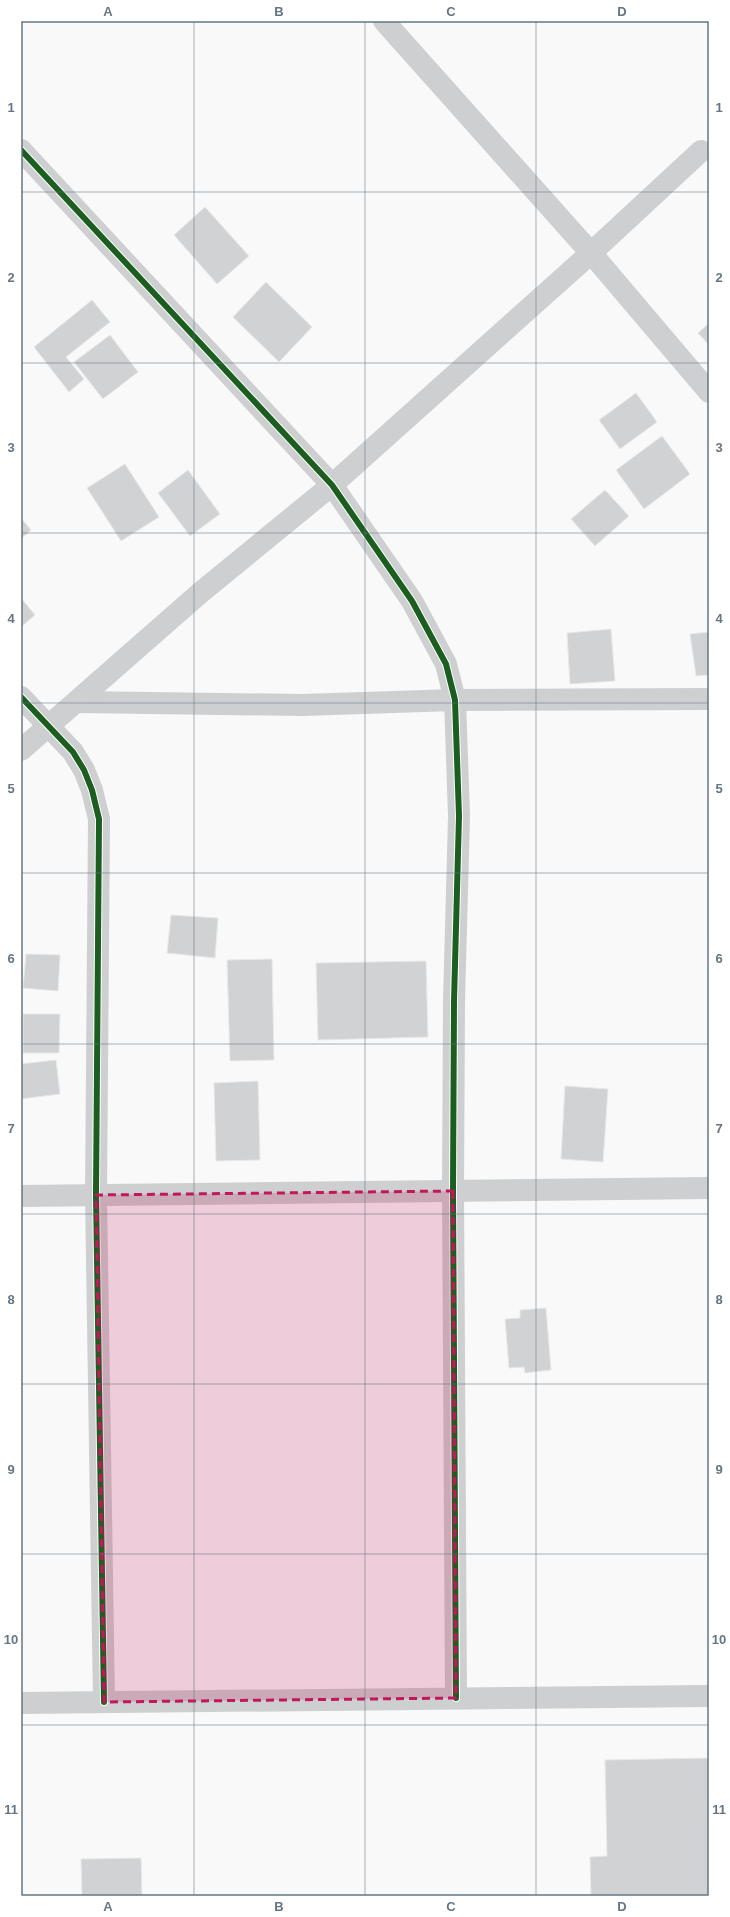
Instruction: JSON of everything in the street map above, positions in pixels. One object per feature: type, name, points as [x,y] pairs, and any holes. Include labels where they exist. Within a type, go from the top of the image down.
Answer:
[{"type":"street","points":[[384,21],[591,253],[709,392]]},
{"type":"street","points":[[21,150],[332,485],[412,601],[446,664],[455,700],[458,816],[454,1001],[453,1191],[456,1698]]},
{"type":"street","points":[[21,750],[200,593],[332,485],[591,253],[701,151]]},
{"type":"street","points":[[21,697],[73,752],[84,770],[92,790],[99,819],[96,1195],[104,1702]]},
{"type":"street","points":[[76,702],[302,705],[455,700],[709,699]]},
{"type":"street","points":[[21,1196],[709,1188]]},
{"type":"street","points":[[21,1703],[709,1696]]},
{"type":"highlighted area","points":[[453,1191],[456,1698],[104,1702],[96,1195]]},
{"type":"building","points":[[205,207],[249,256],[217,284],[174,235]]},
{"type":"building","points":[[266,282],[312,327],[279,362],[233,317]]},
{"type":"building","points":[[92,300],[110,322],[66,357],[84,379],[69,392],[34,347]]},
{"type":"building","points":[[709,323],[709,345],[698,333]]},
{"type":"building","points":[[110,335],[138,372],[103,399],[74,362]]},
{"type":"building","points":[[636,393],[657,422],[620,449],[599,420]]},
{"type":"building","points":[[662,436],[690,474],[644,509],[616,470]]},
{"type":"building","points":[[125,464],[159,517],[121,541],[87,488]]},
{"type":"building","points":[[188,470],[220,514],[190,536],[158,493]]},
{"type":"building","points":[[605,490],[629,516],[595,546],[571,519]]},
{"type":"building","points":[[21,518],[31,530],[21,539]]},
{"type":"building","points":[[21,598],[35,615],[21,627]]},
{"type":"building","points":[[611,629],[615,681],[570,684],[567,633]]},
{"type":"building","points":[[709,632],[709,675],[696,676],[690,634]]},
{"type":"building","points":[[171,915],[218,918],[215,958],[167,953]]},
{"type":"building","points":[[26,954],[60,955],[58,991],[23,988]]},
{"type":"building","points":[[272,959],[274,1060],[230,1061],[227,960]]},
{"type":"building","points":[[426,961],[428,1037],[318,1040],[316,963]]},
{"type":"building","points":[[23,1014],[60,1014],[59,1053],[23,1053]]},
{"type":"building","points":[[56,1060],[60,1094],[21,1099],[21,1064]]},
{"type":"building","points":[[258,1081],[260,1160],[216,1161],[214,1083]]},
{"type":"building","points":[[565,1086],[608,1089],[603,1162],[561,1159]]},
{"type":"building","points":[[546,1308],[551,1370],[525,1373],[524,1367],[509,1368],[505,1319],[520,1318],[520,1310]]},
{"type":"building","points":[[709,1758],[709,1896],[591,1896],[590,1857],[607,1856],[605,1760]]},
{"type":"building","points":[[141,1858],[142,1896],[82,1896],[81,1859]]},
{"type":"cycle path","points":[[21,150],[332,485],[412,601],[446,664],[455,700],[459,816],[454,1001],[453,1191],[456,1698]]},
{"type":"cycle path","points":[[21,697],[73,752],[84,770],[92,790],[99,819],[96,1195],[104,1702]]}]
